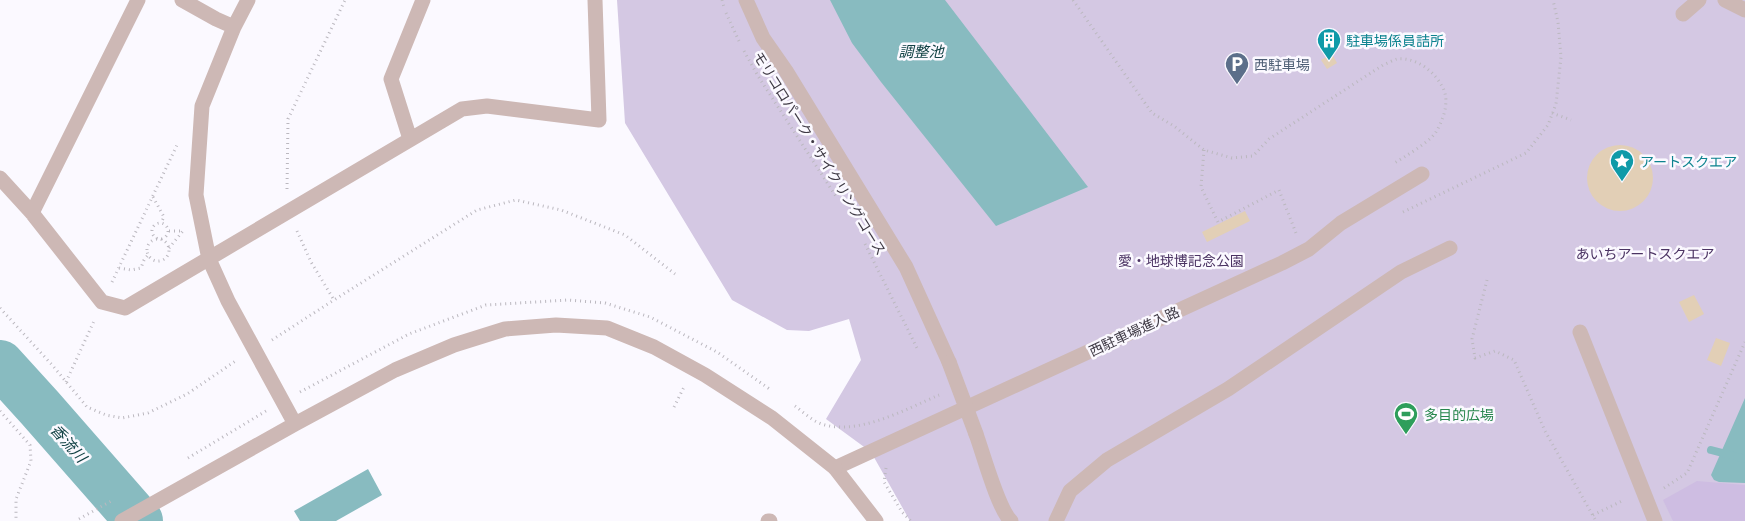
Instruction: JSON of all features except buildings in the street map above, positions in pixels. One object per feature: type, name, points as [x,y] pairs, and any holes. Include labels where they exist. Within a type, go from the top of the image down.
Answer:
[{"type":"street","points":[[32,213],[138,0]]},
{"type":"street","points":[[182,0],[234,27]]},
{"type":"street","points":[[248,0],[234,27],[202,106],[196,195],[209,259],[228,301],[294,424]]},
{"type":"street","points":[[410,139],[391,79],[423,0]]},
{"type":"street","points":[[0,178],[32,213],[102,302],[125,308],[462,109],[487,106],[599,120],[595,0]]},
{"type":"street","points":[[746,0],[763,38],[786,71],[906,267],[949,362],[994,489],[1007,517],[1011,521]]},
{"type":"street","points":[[1683,14],[1699,0]]},
{"type":"street","points":[[1725,0],[1745,10]]},
{"type":"street","name":"西駐車場進入路","points":[[835,468],[1282,263],[1309,249],[1341,223],[1422,174]]},
{"type":"street","points":[[1056,521],[1070,491],[1107,460],[1228,389],[1401,272],[1450,248]]},
{"type":"street","points":[[122,521],[294,424],[395,370],[454,345],[505,329],[556,324],[607,328],[654,347],[705,375],[772,418],[835,468],[876,521]]},
{"type":"street","points":[[1580,332],[1655,521]]},
{"type":"path","points":[[334,300],[311,262],[288,212],[288,119],[345,0]]},
{"type":"path","name":"モリコロパーク・サイクリングコース","points":[[722,0],[732,29],[758,76],[842,206]]},
{"type":"path","points":[[1073,0],[1152,112],[1174,126],[1204,150],[1232,158],[1253,156],[1270,139],[1383,65],[1396,59],[1411,60],[1423,65],[1432,73],[1444,89],[1446,106],[1443,119],[1435,135],[1391,166]]},
{"type":"path","points":[[1552,113],[1571,120]]},
{"type":"path","points":[[66,382],[177,145]]},
{"type":"path","points":[[1204,150],[1201,187],[1218,222],[1279,190],[1297,234]]},
{"type":"path","points":[[153,196],[164,217],[161,223]]},
{"type":"path","points":[[267,343],[477,210],[516,200],[560,210],[625,234],[675,274]]},
{"type":"path","points":[[119,268],[131,270],[141,268],[148,255],[147,248],[150,242],[156,239],[161,239],[167,236],[167,226],[162,223],[154,225],[152,230],[154,235],[161,239],[168,244],[167,255],[161,260],[154,259],[148,255]]},
{"type":"path","points":[[1288,238],[1297,234],[1303,228]]},
{"type":"path","points":[[168,232],[183,231],[168,248]]},
{"type":"path","name":"モリコロパーク・サイクリングコース","points":[[862,239],[920,353]]},
{"type":"path","points":[[1487,280],[1472,338],[1475,358],[1494,351],[1514,360],[1546,431],[1596,521]]},
{"type":"path","points":[[184,460],[282,402],[409,334],[486,305],[568,300],[605,303],[650,317],[717,352],[779,395]]},
{"type":"path","points":[[0,308],[87,407],[106,415],[122,418],[148,413],[187,394],[241,358]]},
{"type":"path","points":[[1658,492],[1687,473],[1745,342]]},
{"type":"path","points":[[794,406],[818,422],[841,427],[866,425],[946,392]]},
{"type":"path","points":[[0,411],[30,445],[31,460],[16,499],[16,521]]},
{"type":"path","points":[[1593,515],[1642,491]]},
{"type":"green space","name":"愛・地球博記念公園","points":[[617,0],[1745,0],[1745,521],[910,521],[871,452],[826,419],[861,360],[849,319],[809,331],[787,330],[732,300],[625,123]]},
{"type":"shaded area","points":[[1697,481],[1745,485],[1745,521],[1673,521],[1663,500]]},
{"type":"water","name":"調整池","points":[[830,0],[945,0],[1088,187],[996,226],[852,43]]},
{"type":"water","points":[[1745,398],[1745,483],[1719,482],[1714,480],[1711,475]]},
{"type":"water","points":[[368,469],[382,495],[336,521],[300,521],[294,511]]},
{"type":"waterway","name":"香流川","points":[[0,364],[139,521]]},
{"type":"waterway","points":[[1711,450],[1745,459]]},
{"type":"place","name":"駐車場係員詰所","points":[[1329,61]]},
{"type":"place","name":"西駐車場","points":[[1237,85]]},
{"type":"place","name":"アートスクエア","points":[[1622,182]]},
{"type":"place","name":"多目的広場","points":[[1406,435]]},
{"type":"park label","name":"あいちアートスクエア","points":[[1645,253]]}]
